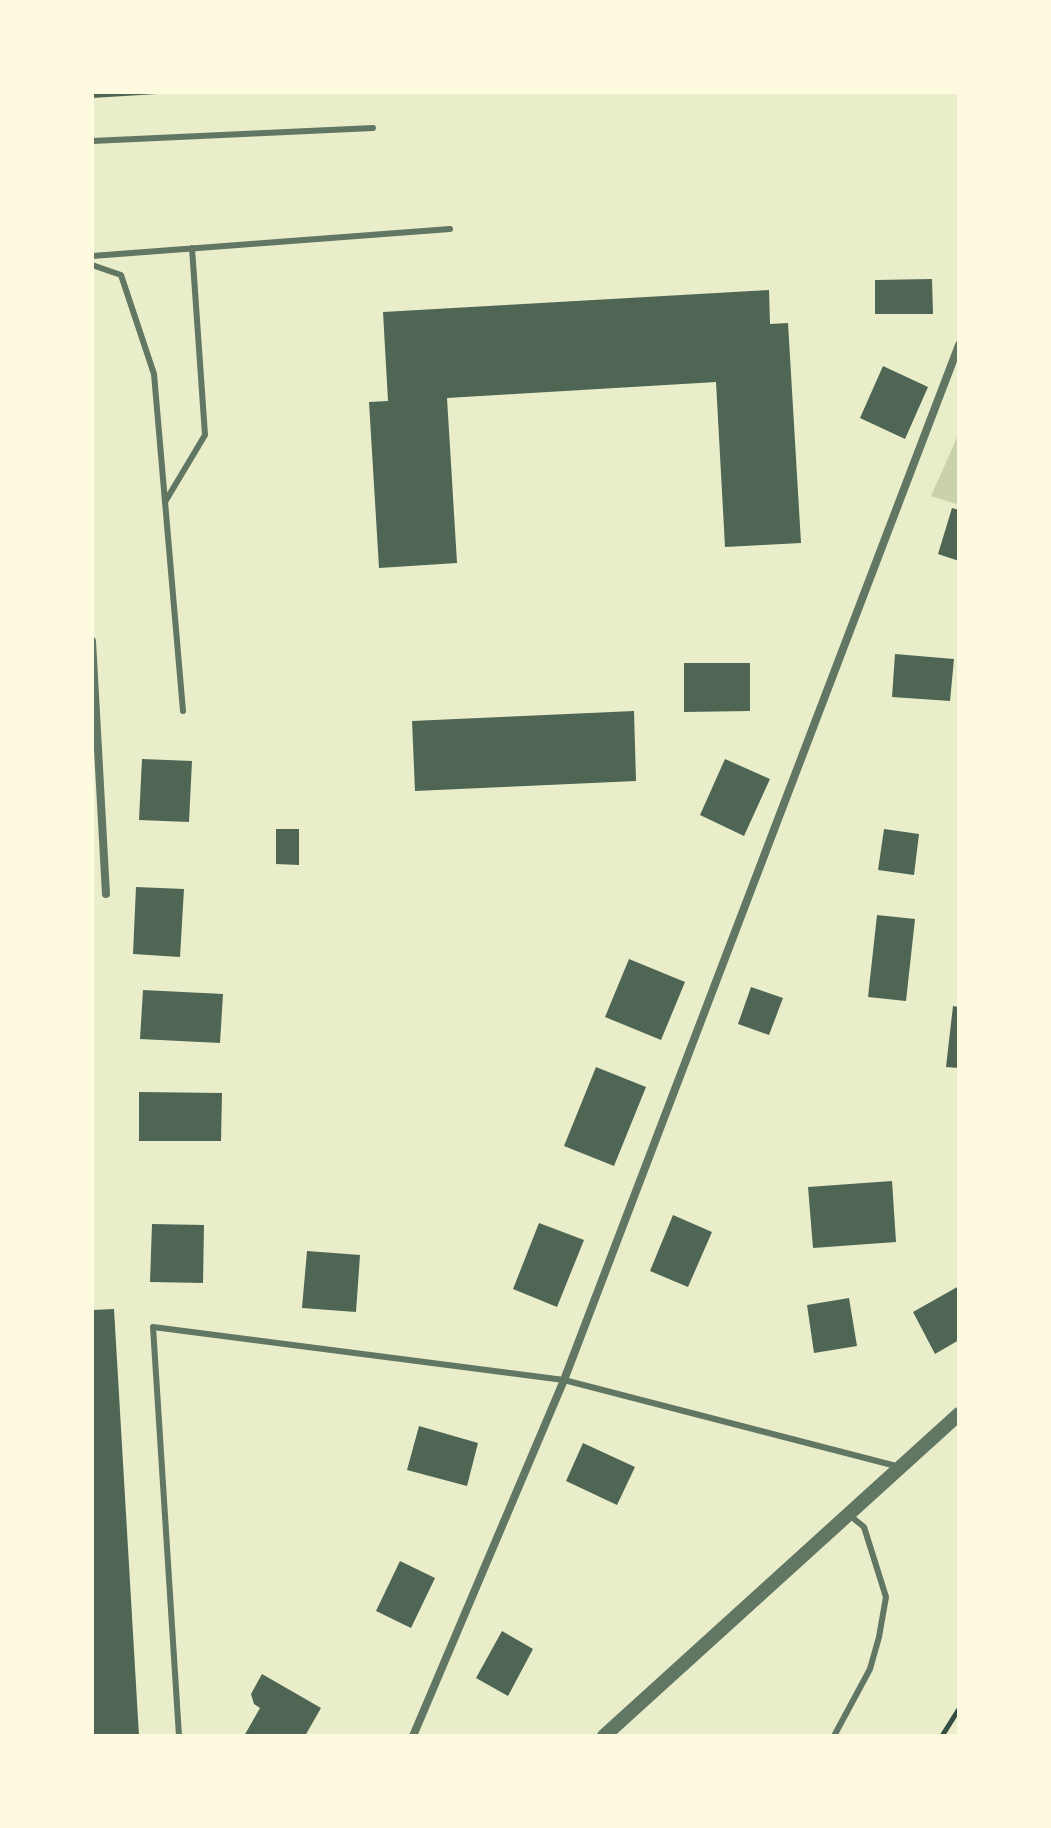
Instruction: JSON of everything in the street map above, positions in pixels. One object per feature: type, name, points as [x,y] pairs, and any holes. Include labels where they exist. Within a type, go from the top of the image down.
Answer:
[{"type":"street","points":[[413,1736],[564,1380],[959,345]]},
{"type":"street","points":[[92,641],[106,894]]},
{"type":"street","points":[[604,1736],[959,1414]]},
{"type":"lane","points":[[92,141],[373,128]]},
{"type":"lane","points":[[92,256],[450,229]]},
{"type":"lane","points":[[165,502],[205,435],[192,248]]},
{"type":"lane","points":[[92,265],[121,275],[154,374],[183,711]]},
{"type":"lane","points":[[179,1736],[153,1327],[564,1380],[900,1467]]},
{"type":"lane","points":[[834,1736],[870,1669],[886,1597],[864,1527],[848,1514]]},
{"type":"path","points":[[942,1736],[959,1709]]},
{"type":"green space","points":[[959,433],[959,505],[931,496]]},
{"type":"building","points":[[92,92],[157,92],[157,94],[92,98]]},
{"type":"building","points":[[932,279],[933,314],[875,314],[875,280]]},
{"type":"building","points":[[769,290],[770,324],[788,323],[801,543],[725,547],[716,382],[447,398],[457,563],[379,568],[369,402],[388,401],[383,312]]},
{"type":"building","points":[[883,366],[928,387],[905,439],[860,418]]},
{"type":"building","points":[[952,508],[959,510],[959,561],[938,554]]},
{"type":"building","points":[[895,654],[954,659],[950,701],[892,697]]},
{"type":"building","points":[[684,663],[750,663],[750,711],[684,712]]},
{"type":"building","points":[[634,711],[636,781],[415,791],[412,721]]},
{"type":"building","points":[[142,759],[192,761],[189,822],[139,820]]},
{"type":"building","points":[[725,759],[770,779],[744,836],[700,815]]},
{"type":"building","points":[[276,829],[299,829],[299,865],[276,864]]},
{"type":"building","points":[[884,829],[919,834],[914,875],[878,870]]},
{"type":"building","points":[[136,887],[184,889],[180,957],[133,954]]},
{"type":"building","points":[[877,915],[915,919],[906,1001],[868,997]]},
{"type":"building","points":[[629,959],[685,982],[661,1040],[605,1017]]},
{"type":"building","points":[[751,987],[783,998],[769,1035],[738,1024]]},
{"type":"building","points":[[143,990],[223,994],[220,1043],[140,1039]]},
{"type":"building","points":[[953,1006],[959,1007],[959,1068],[946,1067]]},
{"type":"building","points":[[596,1067],[646,1087],[614,1166],[564,1146]]},
{"type":"building","points":[[139,1092],[222,1093],[221,1141],[139,1141]]},
{"type":"building","points":[[892,1181],[896,1242],[813,1248],[808,1187]]},
{"type":"building","points":[[673,1215],[712,1232],[688,1287],[650,1271]]},
{"type":"building","points":[[539,1223],[584,1240],[557,1307],[513,1289]]},
{"type":"building","points":[[152,1224],[204,1225],[203,1283],[150,1282]]},
{"type":"building","points":[[307,1251],[360,1255],[356,1312],[302,1308]]},
{"type":"building","points":[[959,1286],[959,1340],[935,1354],[913,1312]]},
{"type":"building","points":[[849,1298],[857,1346],[814,1353],[807,1305]]},
{"type":"building","points":[[114,1309],[139,1736],[92,1736],[92,1310]]},
{"type":"building","points":[[419,1426],[478,1443],[467,1486],[407,1470]]},
{"type":"building","points":[[583,1443],[635,1467],[617,1505],[566,1481]]},
{"type":"building","points":[[400,1561],[435,1578],[411,1628],[376,1611]]},
{"type":"building","points":[[502,1631],[533,1649],[508,1696],[476,1678]]},
{"type":"building","points":[[262,1674],[321,1708],[305,1736],[244,1736],[260,1708],[254,1704],[251,1694]]}]
